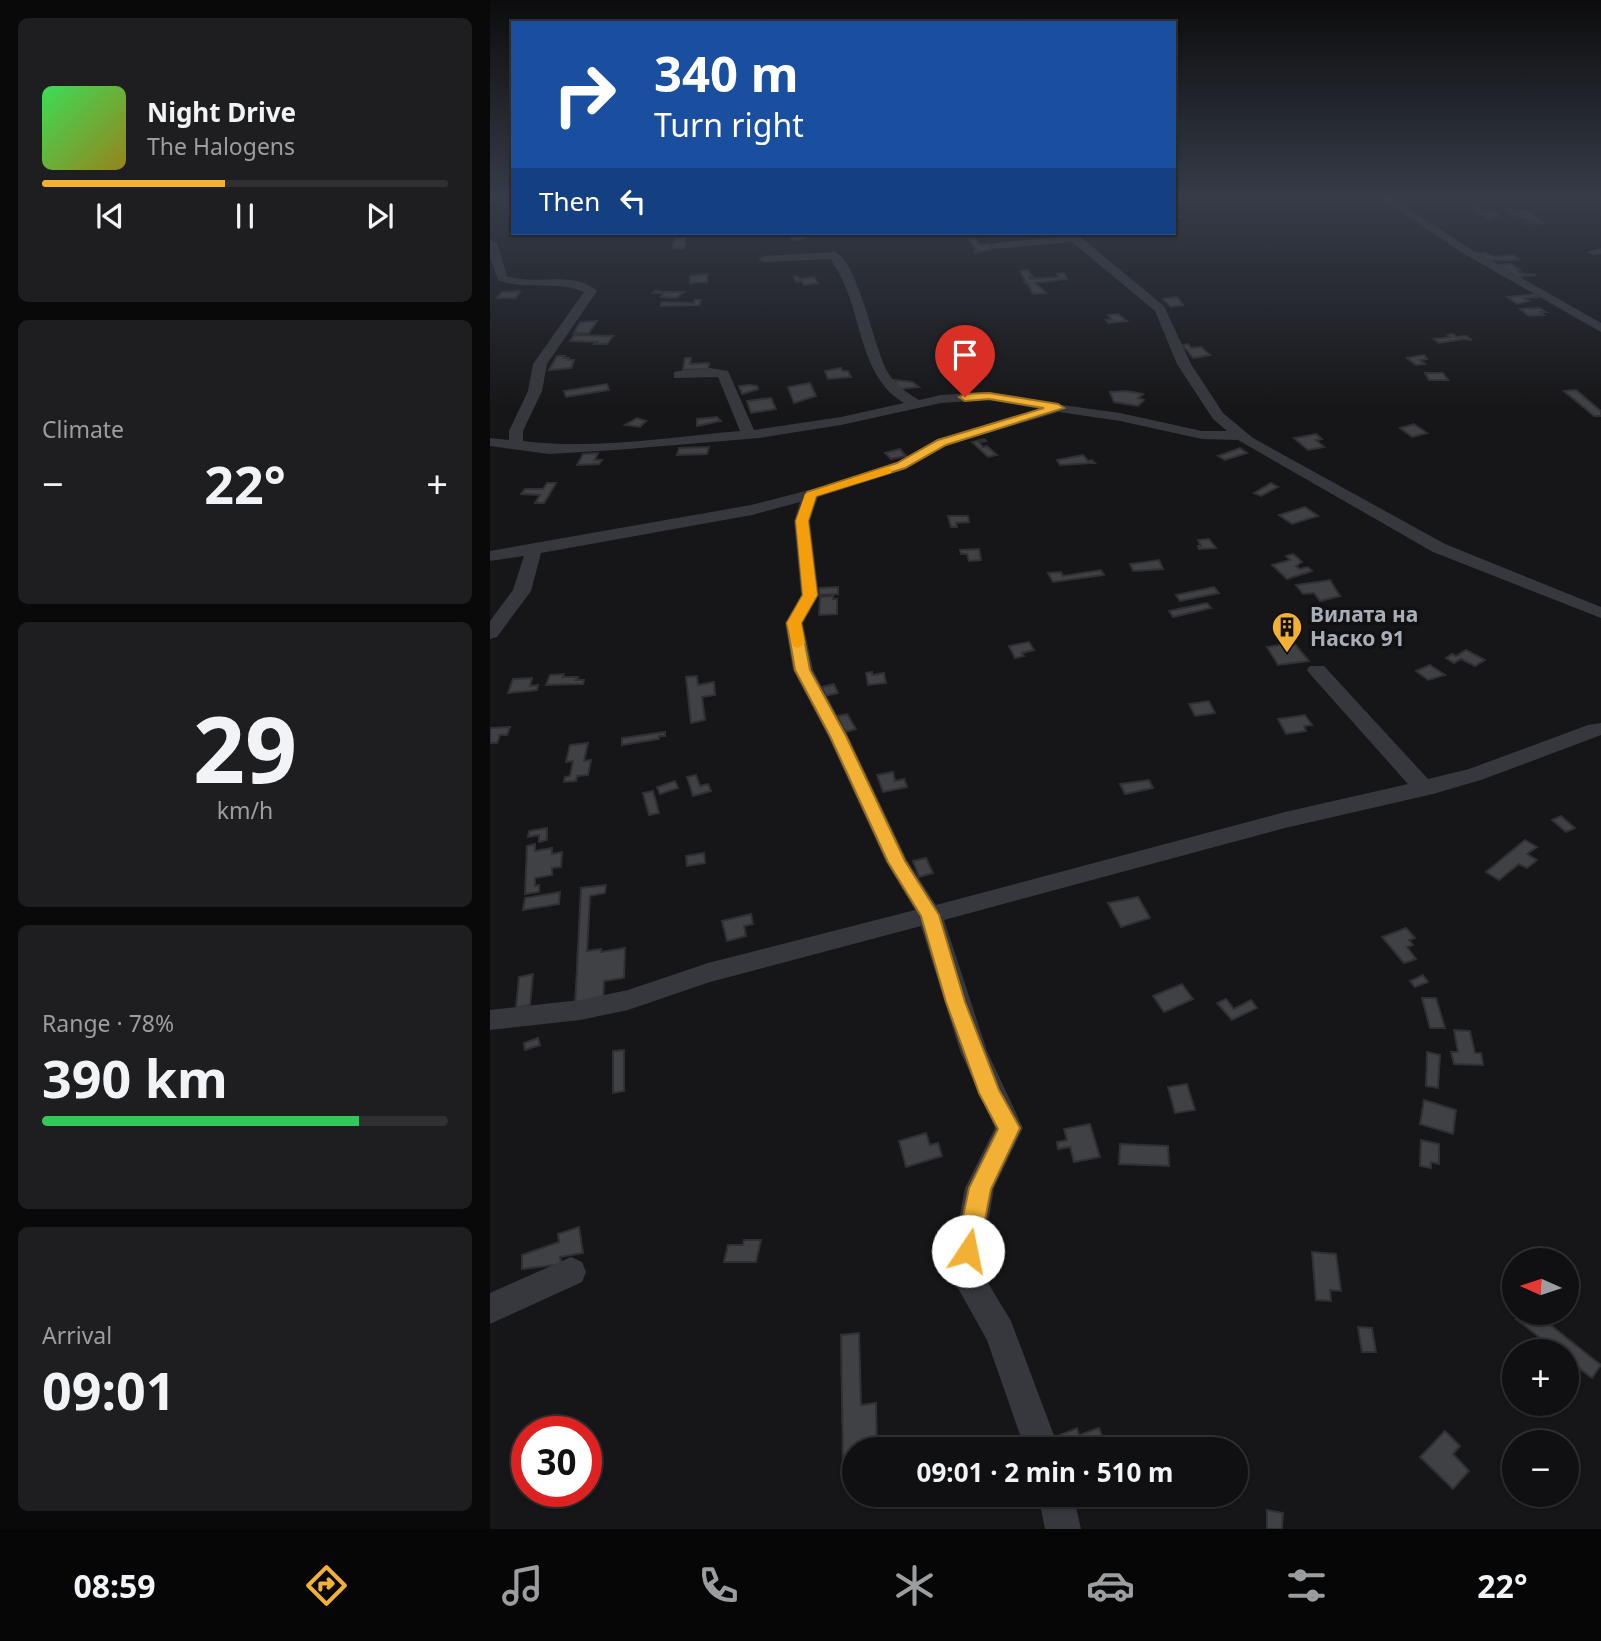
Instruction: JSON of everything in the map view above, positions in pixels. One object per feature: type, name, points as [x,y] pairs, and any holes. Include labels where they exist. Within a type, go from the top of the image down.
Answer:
[{"type":"street","points":[[499,267],[502,278],[513,284],[576,285],[591,291],[540,364],[535,391],[516,431],[516,445]]},
{"type":"street","points":[[842,267],[852,287],[881,373],[900,394],[917,404]]},
{"type":"street","points":[[1112,267],[1160,309],[1184,364],[1218,416],[1243,436],[1439,548],[1601,613]]},
{"type":"street","points":[[1495,267],[1601,328]]},
{"type":"street","points":[[679,375],[710,372],[723,374],[749,435]]},
{"type":"street","points":[[490,442],[549,449],[749,435],[841,421],[941,399],[989,396],[1120,417],[1202,435],[1243,436]]},
{"type":"street","points":[[490,556],[674,526],[811,494],[901,466],[942,442],[1058,408]]},
{"type":"street","points":[[811,494],[802,521],[810,595],[794,623],[803,670],[838,736],[897,862],[930,915],[956,1002],[989,1093],[1009,1128],[980,1188],[964,1272],[1000,1332],[1038,1437]]},
{"type":"street","points":[[490,633],[522,591],[534,549]]},
{"type":"street","points":[[1317,670],[1425,789]]},
{"type":"street","points":[[490,1020],[580,1010],[628,1000],[708,973],[1285,820],[1425,789],[1474,775],[1588,731],[1601,729]]},
{"type":"street","points":[[490,1309],[571,1272]]},
{"type":"street","points":[[1058,1507],[1063,1529]]},
{"type":"building","points":[[1503,267],[1516,267],[1520,270],[1516,270],[1519,273],[1536,275],[1517,277]]},
{"type":"building","points":[[1027,270],[1033,277],[1029,277],[1030,279],[1059,277],[1057,274],[1064,273],[1067,279],[1035,283],[1046,293],[1033,294],[1028,284],[1023,282],[1026,282],[1020,271]]},
{"type":"building","points":[[707,274],[707,282],[690,283],[690,276]]},
{"type":"building","points":[[794,277],[800,279],[814,277],[818,283],[804,285],[802,281],[796,282]]},
{"type":"building","points":[[520,291],[516,298],[497,298],[502,292]]},
{"type":"building","points":[[684,292],[676,298],[661,297],[664,293],[653,293]]},
{"type":"building","points":[[1535,294],[1539,297],[1524,298],[1529,301],[1517,304],[1507,297]]},
{"type":"building","points":[[1177,297],[1183,305],[1171,307],[1163,299]]},
{"type":"building","points":[[695,300],[701,300],[699,305],[661,306],[662,302],[694,303]]},
{"type":"building","points":[[1539,308],[1546,312],[1540,312],[1544,315],[1529,316],[1520,309]]},
{"type":"building","points":[[1118,314],[1127,321],[1109,323],[1106,320],[1112,320],[1108,315]]},
{"type":"building","points":[[597,321],[589,333],[574,333],[580,322]]},
{"type":"building","points":[[574,335],[613,336],[607,344],[594,344],[597,342],[570,341]]},
{"type":"building","points":[[1448,335],[1472,340],[1439,343],[1434,339],[1451,337]]},
{"type":"building","points":[[1188,344],[1191,348],[1201,347],[1210,355],[1193,358],[1183,345]]},
{"type":"building","points":[[1424,355],[1427,359],[1420,360],[1425,364],[1416,365],[1407,358]]},
{"type":"building","points":[[557,356],[574,360],[571,368],[549,370]]},
{"type":"building","points":[[685,358],[691,358],[690,364],[709,363],[708,369],[683,370]]},
{"type":"building","points":[[841,368],[842,371],[848,371],[851,377],[828,379],[825,371]]},
{"type":"building","points":[[1425,373],[1443,373],[1448,380],[1429,380]]},
{"type":"building","points":[[894,380],[912,382],[919,387],[899,389]]},
{"type":"building","points":[[810,383],[816,396],[794,403],[788,387]]},
{"type":"building","points":[[607,384],[609,390],[566,397],[564,391]]},
{"type":"building","points":[[739,386],[757,386],[758,389],[742,394]]},
{"type":"building","points":[[1576,390],[1601,411],[1601,416],[1594,416],[1564,391]]},
{"type":"building","points":[[1110,392],[1143,394],[1138,398],[1144,400],[1138,406],[1114,402]]},
{"type":"building","points":[[771,398],[776,409],[751,413],[747,401]]},
{"type":"building","points":[[717,417],[721,421],[697,426],[697,419]]},
{"type":"building","points":[[637,418],[646,421],[640,427],[625,425]]},
{"type":"building","points":[[1414,424],[1427,433],[1412,437],[1400,428]]},
{"type":"building","points":[[1316,434],[1322,439],[1316,440],[1324,447],[1308,450],[1294,438]]},
{"type":"building","points":[[984,439],[986,441],[979,442],[997,455],[988,457],[972,442]]},
{"type":"building","points":[[709,447],[707,454],[677,455],[679,448]]},
{"type":"building","points":[[1240,448],[1247,453],[1225,460],[1218,456]]},
{"type":"building","points":[[900,449],[906,456],[891,459],[885,453]]},
{"type":"building","points":[[598,453],[595,460],[602,460],[599,464],[577,465],[583,454]]},
{"type":"building","points":[[1083,455],[1088,461],[1095,463],[1060,465],[1057,460]]},
{"type":"building","points":[[547,483],[556,483],[544,503],[535,503],[540,495],[521,494],[525,489],[543,489]]},
{"type":"building","points":[[1271,483],[1278,487],[1261,496],[1254,493]]},
{"type":"building","points":[[1305,507],[1318,516],[1292,524],[1279,515]]},
{"type":"building","points":[[948,516],[968,516],[969,522],[956,523],[957,527],[951,527]]},
{"type":"building","points":[[1209,539],[1216,548],[1199,549],[1198,546],[1201,546],[1198,540]]},
{"type":"building","points":[[979,549],[981,560],[969,561],[967,554],[961,554],[960,550]]},
{"type":"building","points":[[1293,554],[1302,562],[1296,566],[1300,569],[1308,567],[1312,571],[1287,579],[1272,565],[1290,560],[1286,556]]},
{"type":"building","points":[[1159,560],[1163,569],[1133,571],[1130,564]]},
{"type":"building","points":[[1101,570],[1104,575],[1053,582],[1048,573],[1061,572],[1063,576]]},
{"type":"building","points":[[1330,580],[1340,596],[1320,601],[1314,593],[1303,594],[1296,585]]},
{"type":"building","points":[[838,587],[838,594],[819,595],[819,588]]},
{"type":"building","points":[[1214,587],[1219,593],[1180,601],[1176,595]]},
{"type":"building","points":[[833,596],[833,599],[837,599],[837,614],[819,615],[820,597]]},
{"type":"building","points":[[1207,603],[1211,608],[1173,617],[1169,611]]},
{"type":"building","points":[[1029,642],[1034,650],[1015,658],[1009,646]]},
{"type":"building","name":"Вилата на Наско 91","points":[[1294,643],[1309,661],[1278,665],[1267,647]]},
{"type":"building","points":[[1466,650],[1485,660],[1475,666],[1461,659],[1454,663],[1446,658],[1452,654],[1456,656]]},
{"type":"building","points":[[1430,665],[1445,675],[1428,680],[1416,671]]},
{"type":"building","points":[[872,672],[872,675],[884,673],[886,683],[868,685],[866,673]]},
{"type":"building","points":[[564,674],[563,677],[578,677],[576,680],[584,680],[583,684],[546,685],[550,675]]},
{"type":"building","points":[[697,676],[698,685],[714,682],[715,695],[702,697],[705,720],[691,723],[686,677]]},
{"type":"building","points":[[532,678],[530,686],[538,685],[537,690],[508,693],[513,679]]},
{"type":"building","points":[[834,684],[838,693],[825,696],[822,687]]},
{"type":"building","points":[[1209,701],[1215,713],[1195,716],[1189,704]]},
{"type":"building","points":[[847,714],[856,729],[845,732],[837,716]]},
{"type":"building","points":[[1305,715],[1312,725],[1304,726],[1306,731],[1286,734],[1278,719]]},
{"type":"building","points":[[510,727],[507,735],[500,735],[497,743],[490,743],[490,728]]},
{"type":"building","points":[[665,732],[665,736],[659,736],[659,739],[622,745],[622,738]]},
{"type":"building","points":[[588,743],[584,761],[591,760],[588,775],[577,776],[576,781],[564,782],[565,777],[570,776],[573,761],[566,762],[570,745]]},
{"type":"building","points":[[893,772],[895,781],[904,779],[907,787],[883,792],[877,775]]},
{"type":"building","points":[[696,775],[700,786],[708,784],[711,791],[693,796],[687,777]]},
{"type":"building","points":[[1149,780],[1153,788],[1125,794],[1120,784]]},
{"type":"building","points":[[675,781],[678,788],[660,794],[657,787]]},
{"type":"building","points":[[653,791],[659,813],[649,815],[643,793]]},
{"type":"building","points":[[1561,816],[1575,828],[1566,832],[1552,820]]},
{"type":"building","points":[[547,828],[547,840],[539,842],[539,835],[528,837],[529,831]]},
{"type":"building","points":[[1525,840],[1537,847],[1527,854],[1537,860],[1527,868],[1519,864],[1499,880],[1486,872]]},
{"type":"building","points":[[535,844],[535,851],[552,848],[552,854],[562,852],[561,867],[552,868],[552,875],[535,878],[535,886],[539,885],[539,892],[525,894],[527,846]]},
{"type":"building","points":[[704,853],[705,863],[687,866],[686,856]]},
{"type":"building","points":[[926,858],[933,873],[919,877],[913,861]]},
{"type":"building","points":[[606,885],[605,893],[590,896],[587,951],[625,948],[624,978],[604,981],[603,1002],[575,1007],[581,888]]},
{"type":"building","points":[[560,892],[559,904],[523,910],[525,898]]},
{"type":"building","points":[[1138,897],[1150,918],[1121,927],[1108,903]]},
{"type":"building","points":[[751,914],[753,924],[744,926],[746,936],[727,941],[722,921]]},
{"type":"building","points":[[1406,928],[1415,938],[1409,940],[1413,945],[1407,947],[1416,959],[1404,963],[1382,937]]},
{"type":"building","points":[[533,974],[530,1005],[516,1008],[519,977]]},
{"type":"building","points":[[1423,975],[1428,982],[1415,987],[1410,981]]},
{"type":"building","points":[[1182,984],[1193,999],[1164,1012],[1153,996]]},
{"type":"building","points":[[1422,998],[1436,998],[1445,1028],[1430,1028]]},
{"type":"building","points":[[1226,999],[1234,1009],[1251,1000],[1257,1008],[1232,1020],[1217,1003]]},
{"type":"building","points":[[1454,1030],[1470,1031],[1475,1053],[1481,1053],[1483,1065],[1454,1064],[1451,1052],[1458,1052]]},
{"type":"building","points":[[538,1038],[540,1045],[525,1050],[524,1043]]},
{"type":"building","points":[[624,1050],[624,1091],[613,1093],[613,1051]]},
{"type":"building","points":[[1427,1052],[1440,1055],[1438,1088],[1426,1086]]},
{"type":"building","points":[[1187,1084],[1195,1110],[1175,1113],[1168,1087]]},
{"type":"building","points":[[1424,1100],[1456,1110],[1453,1134],[1420,1124]]},
{"type":"building","points":[[1090,1124],[1100,1157],[1074,1162],[1070,1147],[1058,1149],[1057,1142],[1067,1140],[1064,1129]]},
{"type":"building","points":[[926,1133],[930,1145],[938,1143],[942,1156],[906,1167],[899,1141]]},
{"type":"building","points":[[1421,1140],[1439,1144],[1439,1164],[1431,1162],[1431,1168],[1420,1166]]},
{"type":"building","points":[[1120,1144],[1168,1146],[1169,1166],[1119,1164]]},
{"type":"building","points":[[579,1227],[583,1253],[560,1257],[562,1264],[522,1269],[522,1255],[559,1242],[558,1234]]},
{"type":"building","points":[[744,1240],[761,1240],[756,1262],[724,1262],[728,1245],[743,1245]]},
{"type":"building","points":[[1312,1252],[1336,1254],[1341,1291],[1330,1290],[1331,1301],[1316,1300]]},
{"type":"building","points":[[1524,1325],[1550,1325],[1568,1339],[1542,1339]]},
{"type":"building","points":[[1358,1327],[1372,1328],[1376,1352],[1362,1352]]},
{"type":"building","points":[[859,1333],[861,1405],[876,1403],[877,1437],[843,1437],[841,1335]]},
{"type":"building","points":[[1579,1348],[1601,1365],[1592,1378],[1579,1368]]},
{"type":"building","points":[[1077,1428],[1079,1435],[1099,1428],[1102,1437],[1061,1437]]},
{"type":"building","points":[[1445,1431],[1460,1446],[1453,1454],[1469,1471],[1453,1489],[1420,1457]]},
{"type":"building","points":[[1267,1510],[1283,1513],[1282,1529],[1267,1529]]},
{"type":"slow traffic","points":[[798,643],[794,623],[810,595],[802,521],[811,494],[887,470]]},
{"type":"place","name":"Вилата на Наско 91","points":[[1287,654]]},
{"type":"route","points":[[965,397],[989,396],[1058,408],[942,442],[901,466],[811,494],[802,521],[810,595],[794,623],[803,670],[838,736],[897,862],[930,915],[956,1002],[989,1093],[1009,1128],[980,1188],[968,1251]]}]
